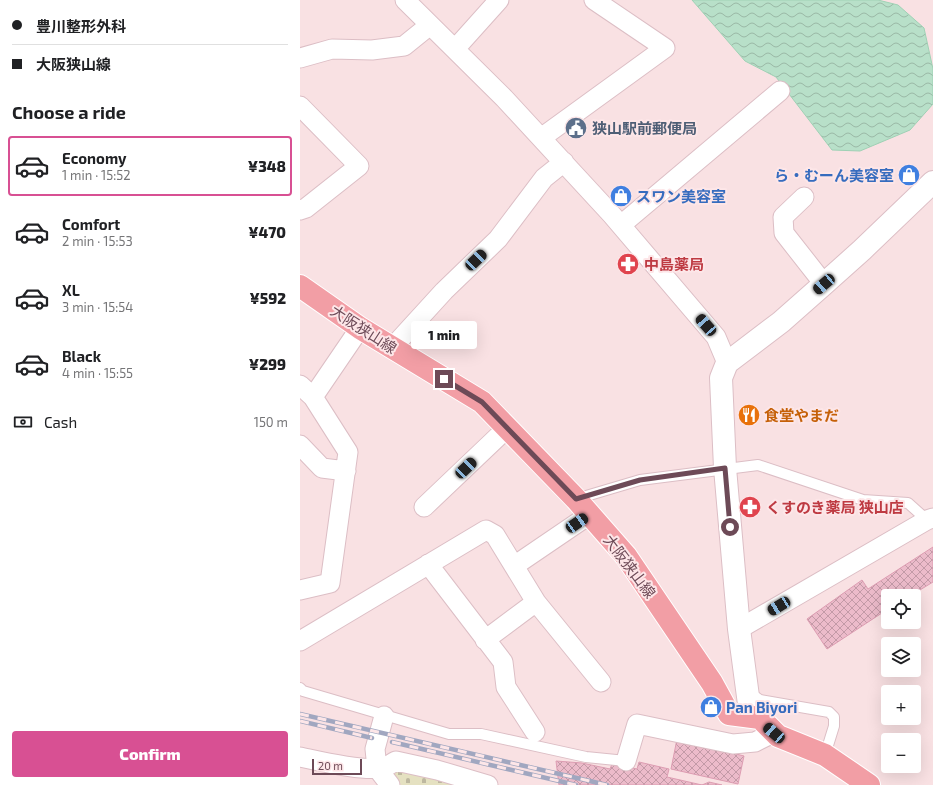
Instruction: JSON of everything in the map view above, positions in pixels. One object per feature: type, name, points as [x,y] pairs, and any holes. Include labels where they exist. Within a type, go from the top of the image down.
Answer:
[{"type":"main road","name":"大阪狭山線","points":[[300,286],[360,328],[482,402],[583,507],[626,556],[712,683],[729,714],[767,725],[778,736],[825,755],[869,785]]},
{"type":"street","points":[[405,0],[542,138],[621,225],[716,337],[728,363]]},
{"type":"street","points":[[455,49],[499,0]]},
{"type":"street","points":[[542,138],[665,48],[594,0]]},
{"type":"street","points":[[300,58],[332,49],[372,50],[404,46],[430,25]]},
{"type":"street","points":[[621,225],[780,91]]},
{"type":"street","points":[[300,106],[359,166],[306,208],[300,210]]},
{"type":"street","points":[[392,348],[444,291],[498,239],[544,178],[564,162]]},
{"type":"street","points":[[626,761],[637,724],[733,744],[755,742],[767,725],[749,704],[746,690],[739,629],[725,468],[721,378],[728,363],[781,322],[862,250],[933,182]]},
{"type":"street","points":[[804,197],[783,218],[784,233],[824,284]]},
{"type":"street","points":[[300,590],[330,583],[348,452],[306,391],[360,328]]},
{"type":"street","points":[[424,507],[507,428]]},
{"type":"street","points":[[300,445],[322,468],[346,471]]},
{"type":"street","points":[[514,566],[583,507]]},
{"type":"street","points":[[739,629],[930,519]]},
{"type":"street","points":[[300,641],[486,530],[495,535],[536,602],[601,682]]},
{"type":"street","points":[[428,564],[503,662],[506,687],[535,732]]},
{"type":"street","points":[[485,640],[536,602]]},
{"type":"street","points":[[384,716],[375,749],[377,768],[390,785]]},
{"type":"street","points":[[300,757],[340,766],[377,768],[384,767],[396,761],[437,770],[488,785]]},
{"type":"lane","points":[[583,507],[640,480],[758,465],[863,500],[908,503],[930,519]]},
{"type":"lane","points":[[300,688],[303,691],[449,734],[481,734],[586,756],[626,761]]},
{"type":"lane","points":[[746,690],[760,700],[829,712],[834,718],[834,726],[825,755]]},
{"type":"green space","points":[[384,767],[437,770],[453,785],[401,785]]},
{"type":"water","points":[[692,0],[878,0],[898,5],[924,28],[933,69],[933,104],[910,130],[860,151],[832,150],[776,77],[745,61]]},
{"type":"building","points":[[933,547],[933,582],[921,589],[881,589],[881,614],[827,649],[807,619],[862,580],[868,589]]},
{"type":"building","points":[[677,739],[744,756],[738,784],[671,769]]},
{"type":"building","points":[[556,761],[582,763],[610,769],[612,764],[637,769],[639,762],[669,769],[667,777],[702,785],[559,785]]},
{"type":"building","points":[[709,782],[722,785],[702,785]]},
{"type":"railway","points":[[300,714],[607,785]]},
{"type":"railway","points":[[300,721],[372,738]]},
{"type":"railway","points":[[392,742],[576,785]]},
{"type":"place","name":"狭山駅前郵便局","points":[[576,128]]},
{"type":"place","name":"ら・むーん美容室","points":[[909,175]]},
{"type":"place","name":"スワン美容室","points":[[621,196]]},
{"type":"place","name":"中島薬局","points":[[628,264]]},
{"type":"place","name":"食堂やまだ","points":[[749,415]]},
{"type":"place","name":"くすのき薬局 狭山店","points":[[750,507]]},
{"type":"place","name":"Pan Biyori","points":[[711,707]]},
{"type":"route","points":[[444,379],[482,402],[576,499],[640,480],[725,468],[730,527]]}]
